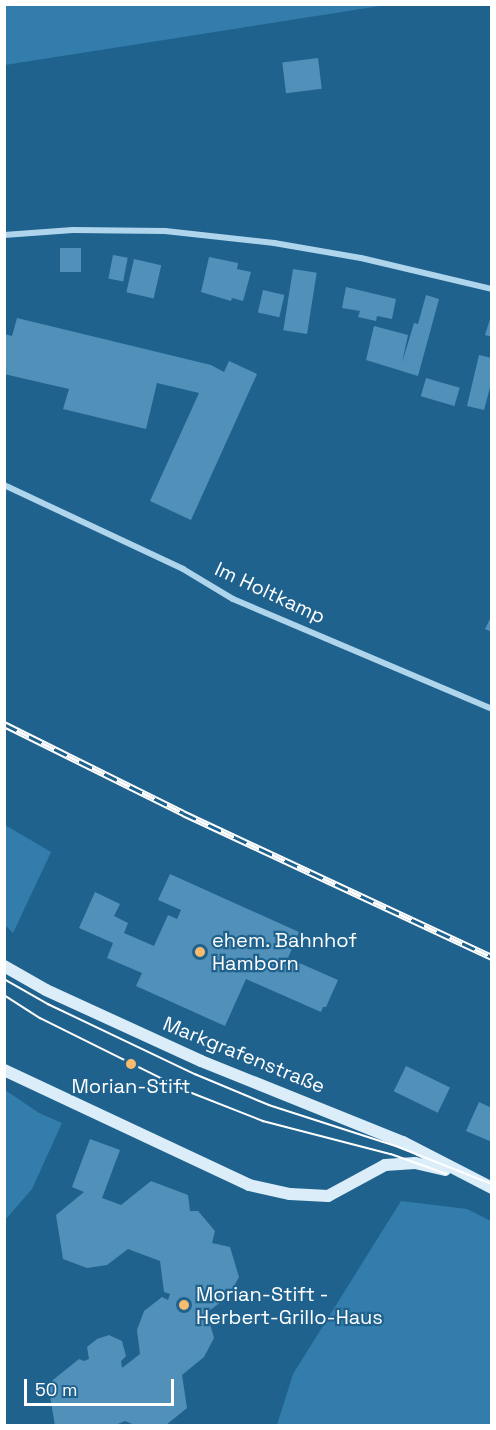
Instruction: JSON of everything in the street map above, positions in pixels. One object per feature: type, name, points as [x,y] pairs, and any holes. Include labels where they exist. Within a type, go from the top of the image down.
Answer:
[{"type":"street","points":[[4,235],[73,230],[165,231],[274,243],[361,258],[492,289]]},
{"type":"street","name":"Im Holtkamp","points":[[4,485],[183,569],[233,599],[492,709]]},
{"type":"street","name":"Markgrafenstraße","points":[[4,966],[46,990],[201,1061],[404,1142],[492,1188]]},
{"type":"street","name":"Markgrafenstraße","points":[[4,1070],[238,1180],[269,1190],[290,1194],[328,1196],[385,1165],[415,1163],[469,1178]]},
{"type":"shaded area","points":[[5,4],[386,4],[386,5],[5,65]]},
{"type":"shaded area","points":[[5,825],[51,852],[13,933],[5,925]]},
{"type":"shaded area","points":[[5,1090],[39,1113],[62,1123],[32,1189],[5,1220]]},
{"type":"shaded area","points":[[401,1201],[467,1209],[491,1221],[491,1425],[277,1425],[293,1374]]},
{"type":"building","points":[[318,58],[322,89],[286,93],[282,62]]},
{"type":"building","points":[[60,248],[81,248],[81,272],[60,272]]},
{"type":"building","points":[[113,255],[128,258],[123,281],[108,279]]},
{"type":"building","points":[[209,257],[238,263],[237,269],[251,272],[243,301],[232,298],[231,301],[201,292]]},
{"type":"building","points":[[134,259],[161,265],[154,298],[126,292]]},
{"type":"building","points":[[293,269],[317,273],[307,334],[283,330]]},
{"type":"building","points":[[346,287],[396,299],[392,319],[377,316],[376,321],[358,317],[360,311],[342,308]]},
{"type":"building","points":[[263,290],[284,295],[279,317],[258,312]]},
{"type":"building","points":[[426,295],[439,299],[418,376],[366,360],[374,326],[408,335],[402,363],[414,323],[418,324]]},
{"type":"building","points":[[492,316],[492,337],[485,335]]},
{"type":"building","points":[[17,318],[211,365],[224,372],[229,361],[257,374],[191,520],[150,501],[199,393],[157,383],[146,429],[63,409],[69,389],[4,374],[5,334],[12,336]]},
{"type":"building","points":[[479,355],[492,358],[492,380],[484,410],[467,406]]},
{"type":"building","points":[[426,378],[460,388],[454,406],[421,396]]},
{"type":"building","points":[[492,615],[492,632],[485,629]]},
{"type":"building","name":"ehem. Bahnhof Hamborn","points":[[170,874],[299,932],[288,958],[338,980],[326,1007],[323,1007],[321,1012],[246,979],[225,1026],[136,986],[142,973],[107,958],[113,943],[79,928],[95,892],[120,904],[114,916],[128,923],[124,933],[154,946],[168,915],[177,919],[181,910],[158,900]]},
{"type":"building","points":[[406,1066],[450,1087],[438,1113],[394,1091]]},
{"type":"building","points":[[479,1102],[492,1108],[492,1142],[466,1131]]},
{"type":"building","name":"Morian-Stift - Herbert-Grillo-Haus","points":[[90,1139],[120,1150],[102,1198],[121,1205],[151,1181],[188,1195],[190,1211],[198,1211],[215,1231],[212,1243],[230,1247],[239,1277],[228,1297],[210,1310],[208,1316],[214,1338],[204,1357],[182,1375],[187,1408],[166,1425],[137,1426],[125,1421],[113,1426],[55,1426],[48,1384],[79,1359],[84,1361],[89,1359],[87,1347],[97,1339],[109,1335],[122,1341],[126,1356],[121,1361],[122,1368],[140,1354],[137,1330],[144,1311],[162,1297],[168,1300],[170,1294],[164,1292],[160,1261],[128,1249],[107,1265],[87,1268],[63,1259],[56,1215],[84,1192],[72,1187]]},
{"type":"tram line","points":[[4,979],[48,1004],[195,1074],[269,1105],[396,1146],[492,1184]]},
{"type":"tram line","points":[[4,995],[40,1018],[187,1091],[263,1121],[391,1154],[447,1174]]},
{"type":"railway","points":[[4,724],[183,813],[492,957]]},
{"type":"place","name":"ehem. Bahnhof Hamborn","points":[[200,952]]},
{"type":"place","name":"Morian-Stift","points":[[131,1064]]},
{"type":"place","name":"Morian-Stift - Herbert-Grillo-Haus","points":[[184,1305]]}]
